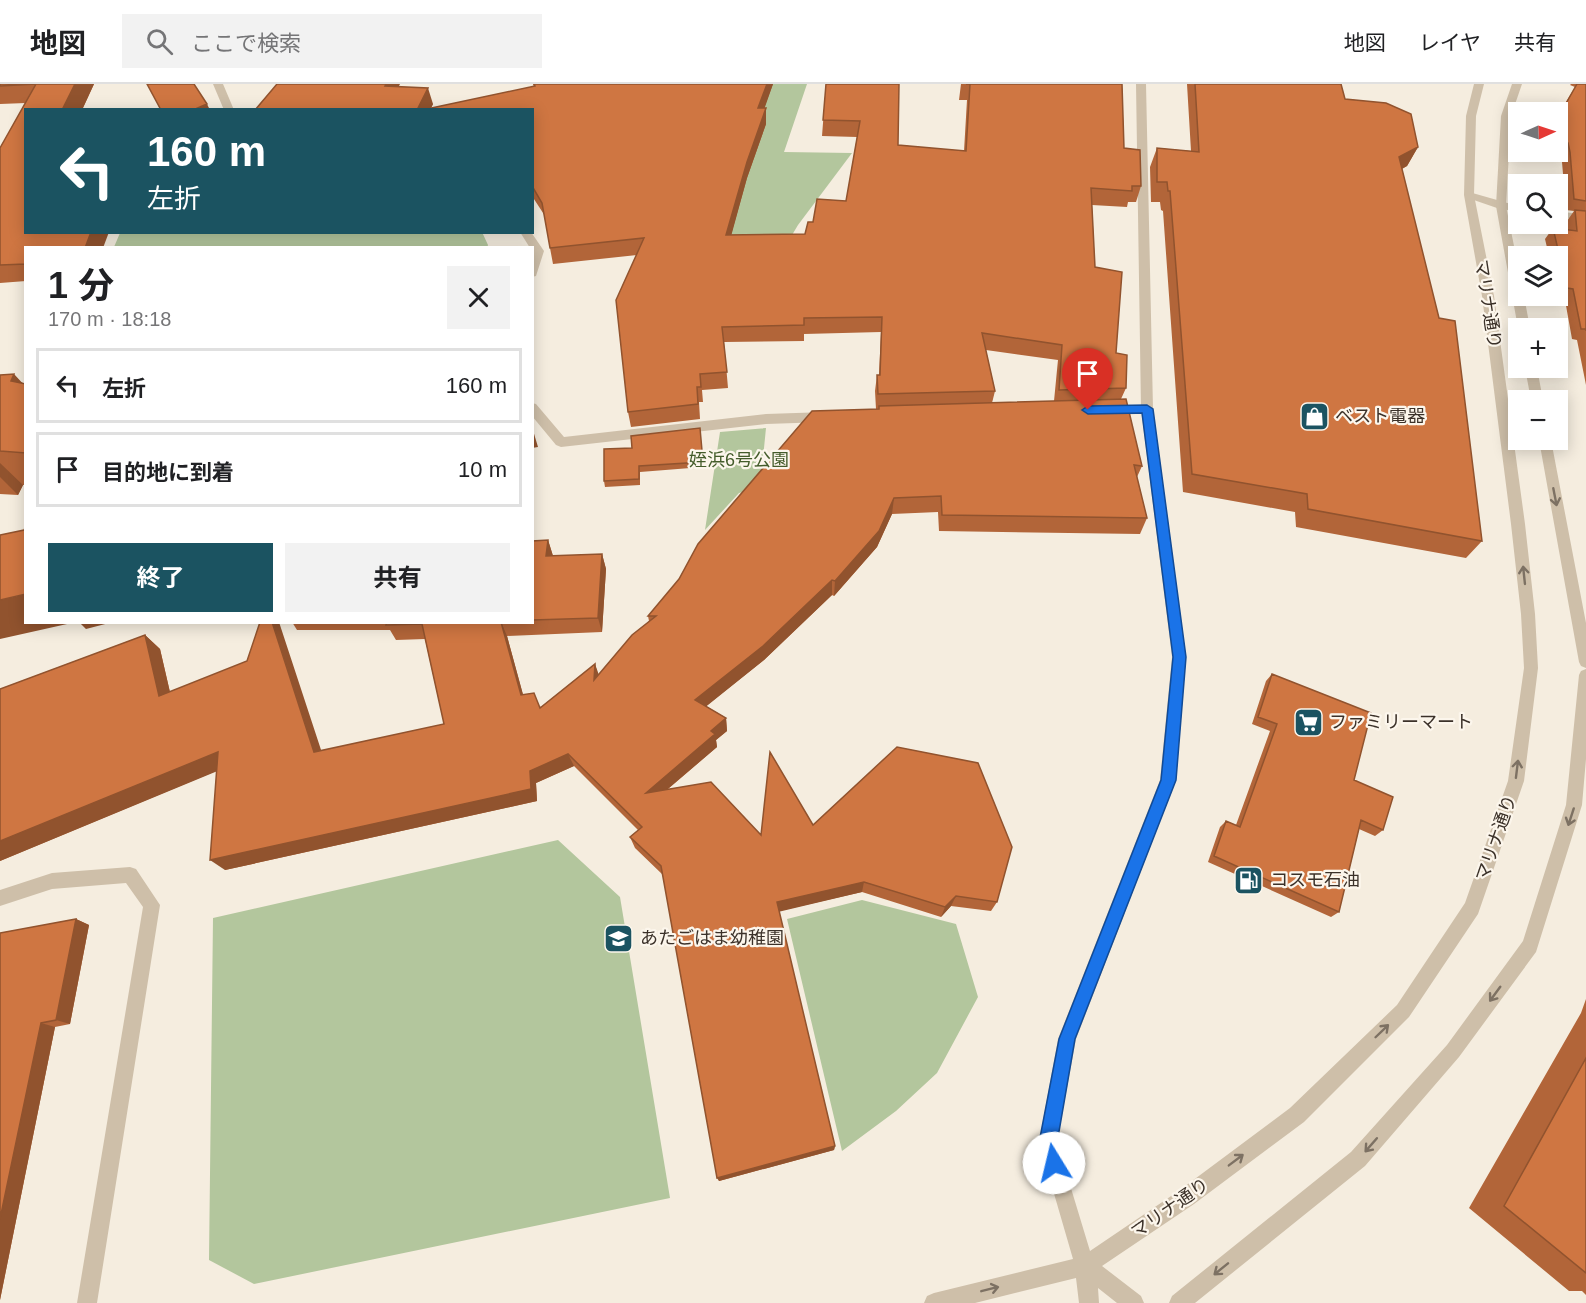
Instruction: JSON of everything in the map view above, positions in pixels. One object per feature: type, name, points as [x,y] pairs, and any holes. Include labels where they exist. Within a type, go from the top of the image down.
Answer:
[{"type":"street","points":[[218,84],[228,108]]},
{"type":"street","points":[[1089,1303],[1085,1266],[1048,1143],[1067,1039],[1168,780],[1179,657],[1147,409],[1141,84]]},
{"type":"street","name":"マリナ通り","points":[[933,1303],[1085,1266],[1187,1197],[1297,1115],[1402,1011],[1472,908],[1516,781],[1531,668],[1528,614],[1512,478],[1488,296],[1469,195],[1471,117],[1479,84]]},
{"type":"street","name":"マリナ通り","points":[[1517,84],[1506,116],[1501,206],[1522,318]]},
{"type":"street","points":[[1469,195],[1508,207]]},
{"type":"street","points":[[1568,216],[1586,218]]},
{"type":"street","points":[[526,234],[538,251],[534,266]]},
{"type":"street","points":[[534,409],[561,442],[766,419],[834,417]]},
{"type":"street","points":[[1095,410],[1147,409]]},
{"type":"street","points":[[1547,450],[1586,662]]},
{"type":"street","points":[[1179,1303],[1358,1160],[1453,1051],[1530,946],[1574,805],[1586,675]]},
{"type":"street","points":[[0,898],[52,881],[130,874],[152,905],[87,1303]]},
{"type":"street","points":[[1085,1266],[1134,1303]]},
{"type":"green space","points":[[660,84],[807,84],[784,152],[852,153],[798,225],[773,267],[752,282]]},
{"type":"green space","points":[[120,234],[483,234],[488,245],[488,246],[114,246]]},
{"type":"green space","name":"姪浜6号公園","points":[[766,428],[760,488],[739,493],[705,530],[720,432]]},
{"type":"green space","points":[[558,840],[620,897],[670,1198],[254,1284],[209,1260],[213,918]]},
{"type":"green space","points":[[862,900],[956,924],[978,997],[937,1073],[896,1111],[842,1151],[787,919]]},
{"type":"building","points":[[0,84],[36,84],[0,86]]},
{"type":"building","points":[[36,84],[75,84],[63,108],[24,108],[24,234],[90,234],[86,246],[24,246],[24,264],[0,265],[0,148]]},
{"type":"building","points":[[147,84],[194,84],[207,104],[198,108],[160,108]]},
{"type":"building","points":[[277,84],[386,84],[385,86],[428,88],[418,108],[257,108]]},
{"type":"building","points":[[534,84],[767,84],[758,108],[766,108],[747,162],[726,235],[805,234],[808,222],[813,222],[817,199],[846,201],[860,121],[823,120],[826,84],[899,84],[898,145],[966,151],[970,84],[1122,84],[1124,148],[1140,150],[1141,186],[1132,186],[1132,191],[1091,188],[1095,267],[1122,272],[1116,353],[1127,355],[1126,388],[1059,390],[1062,345],[982,333],[995,391],[878,394],[877,375],[880,375],[882,317],[804,318],[804,325],[722,327],[727,372],[700,374],[701,387],[697,387],[698,404],[628,412],[616,300],[644,238],[550,248],[542,203],[534,189],[534,108],[431,108],[535,86]]},
{"type":"building","points":[[1195,84],[1341,84],[1345,99],[1386,103],[1411,114],[1418,147],[1399,157],[1439,318],[1455,321],[1482,541],[1308,509],[1307,494],[1192,474],[1170,191],[1168,191],[1167,182],[1157,182],[1157,148],[1199,152]]},
{"type":"building","points":[[1577,84],[1586,84],[1586,201],[1574,199],[1568,143],[1567,102]]},
{"type":"building","points":[[1575,210],[1586,211],[1586,329],[1581,329],[1573,289],[1568,288],[1568,246],[1557,246],[1554,234],[1568,234],[1568,230],[1577,231]]},
{"type":"building","points":[[14,374],[11,381],[24,384],[24,453],[0,451],[0,375]]},
{"type":"building","points":[[1126,399],[1142,466],[1134,465],[1147,518],[942,515],[941,496],[894,498],[879,531],[835,581],[832,580],[763,646],[695,700],[726,718],[711,731],[715,734],[646,793],[711,782],[761,835],[770,752],[813,825],[897,747],[978,763],[1012,847],[997,902],[956,896],[945,907],[864,882],[777,902],[835,1146],[717,1178],[661,866],[630,837],[642,827],[568,754],[530,771],[531,789],[210,860],[218,752],[0,841],[0,689],[145,635],[159,696],[247,661],[259,624],[273,624],[314,752],[444,724],[422,624],[502,624],[521,695],[534,693],[540,708],[595,664],[594,680],[632,635],[656,616],[648,616],[679,579],[698,544],[812,411],[879,409],[879,406]]},
{"type":"building","points":[[700,428],[703,462],[639,466],[639,479],[604,481],[604,449],[632,448],[631,436]]},
{"type":"building","points":[[24,530],[24,594],[0,600],[0,535]]},
{"type":"building","points":[[548,540],[546,556],[602,554],[598,618],[534,620],[534,541]]},
{"type":"building","points":[[1272,674],[1371,713],[1354,780],[1393,797],[1383,830],[1361,820],[1339,912],[1214,856],[1226,821],[1240,827],[1277,724],[1258,717]]},
{"type":"building","points":[[76,919],[56,1020],[41,1023],[0,1219],[0,933]]},
{"type":"building","points":[[1586,1058],[1586,1273],[1504,1206]]},
{"type":"place","name":"ベスト電器","points":[[1314,416]]},
{"type":"place","name":"ファミリーマート","points":[[1308,722]]},
{"type":"place","name":"コスモ石油","points":[[1249,880]]},
{"type":"place","name":"あたごはま幼稚園","points":[[619,938]]},
{"type":"route","points":[[1054,1163],[1048,1143],[1067,1039],[1168,780],[1179,657],[1147,409],[1088,410]]}]
